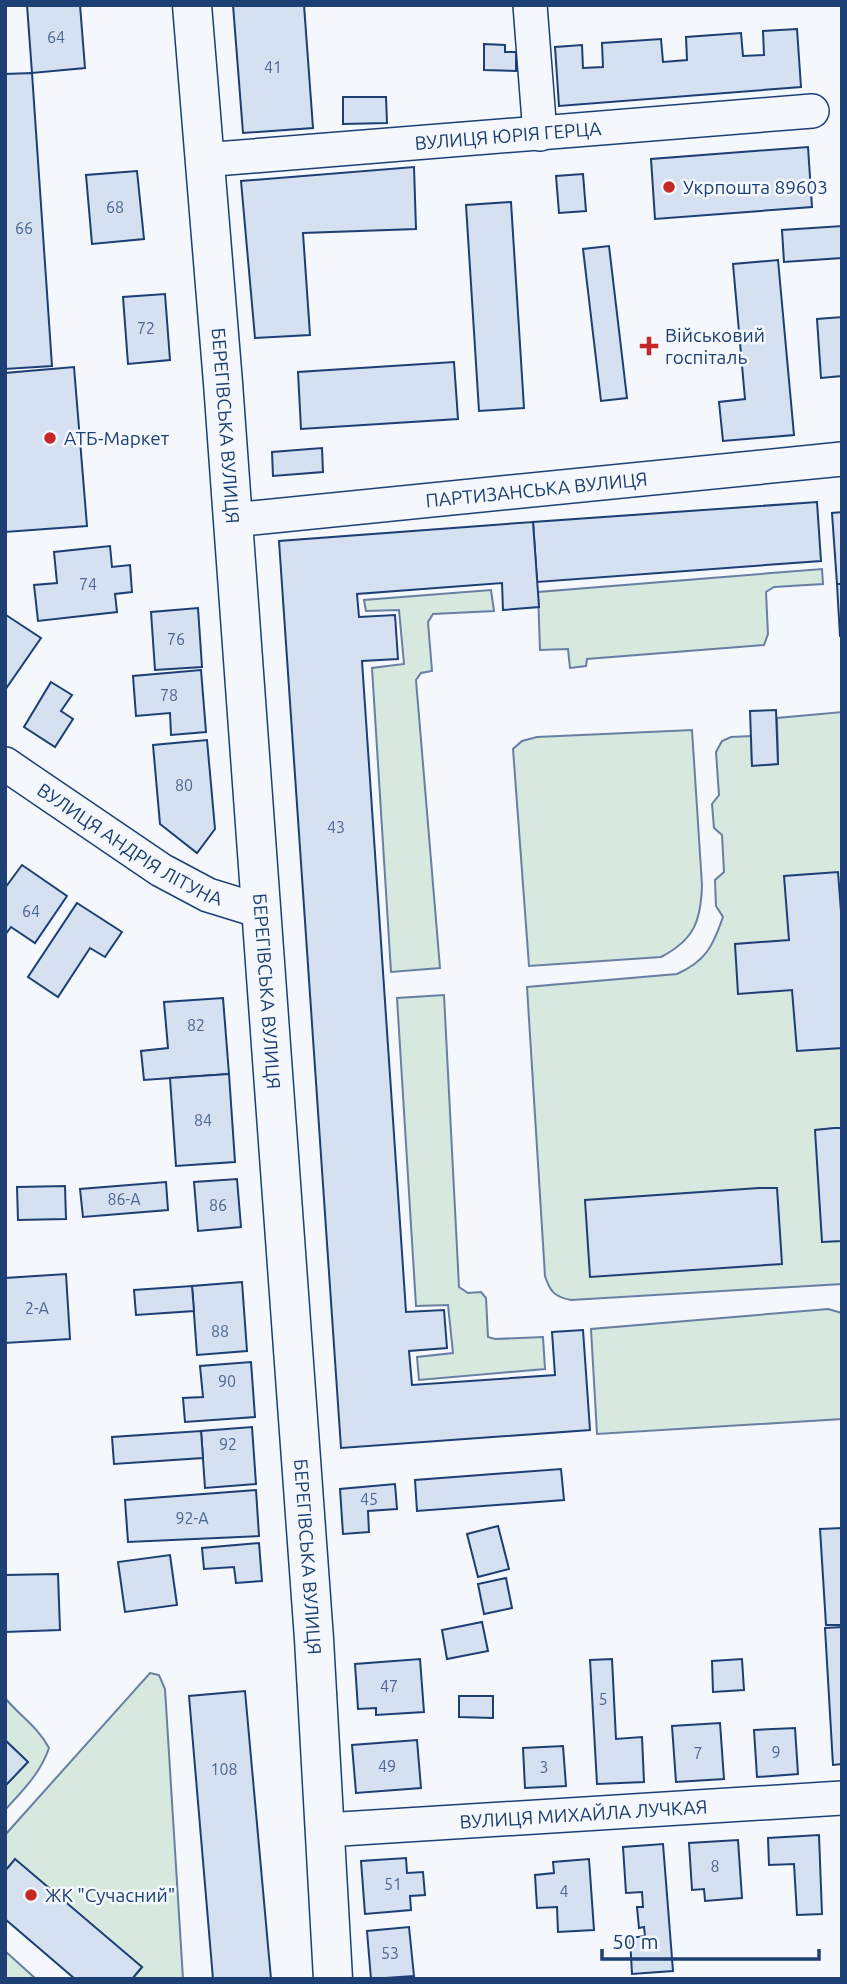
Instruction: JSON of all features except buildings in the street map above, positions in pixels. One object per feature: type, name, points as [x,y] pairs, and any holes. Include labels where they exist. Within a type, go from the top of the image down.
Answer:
[{"type":"main road","name":"БЕРЕГІВСЬКА ВУЛИЦЯ","points":[[192,5],[223,383],[314,1639],[333,1979]]},
{"type":"street","points":[[530,5],[540,134]]},
{"type":"street","name":"ВУЛИЦЯ ЮРІЯ ГЕРЦА","points":[[203,160],[812,111]]},
{"type":"street","name":"ПАРТИЗАНСЬКА ВУЛИЦЯ","points":[[232,520],[842,459]]},
{"type":"street","name":"ВУЛИЦЯ АНДРІЯ ЛІТУНА","points":[[5,764],[161,870],[208,895],[260,911]]},
{"type":"street","name":"ВУЛИЦЯ МИХАЙЛА ЛУЧКАЯ","points":[[325,1830],[842,1798]]},
{"type":"shaded area","points":[[822,569],[823,584],[774,587],[766,592],[768,634],[764,645],[587,659],[586,666],[570,668],[568,649],[540,650],[538,592]]},
{"type":"shaded area","points":[[491,590],[494,611],[433,614],[428,622],[432,671],[421,673],[416,680],[440,968],[391,972],[372,668],[404,664],[399,610],[366,611],[364,600]]},
{"type":"shaded area","points":[[842,712],[842,1284],[571,1300],[561,1297],[551,1290],[545,1276],[527,987],[677,974],[702,958],[712,944],[723,917],[716,906],[715,880],[724,872],[722,835],[714,828],[712,804],[719,795],[716,752],[722,741],[731,737],[751,736],[752,765],[778,764],[777,718]]},
{"type":"shaded area","points":[[692,730],[702,885],[700,909],[694,928],[681,944],[661,957],[529,966],[513,749],[522,741],[537,737]]},
{"type":"shaded area","points":[[444,995],[459,1287],[468,1293],[481,1292],[486,1298],[488,1337],[543,1337],[545,1369],[419,1380],[417,1357],[453,1353],[448,1305],[416,1306],[397,998]]},
{"type":"shaded area","points":[[828,1309],[842,1313],[842,1419],[597,1434],[591,1329]]},
{"type":"shaded area","points":[[150,1673],[159,1675],[165,1689],[183,1979],[132,1979],[142,1967],[15,1860],[5,1871],[5,1835]]},
{"type":"shaded area","points":[[5,1698],[49,1748],[36,1774],[5,1810],[5,1786],[28,1762],[5,1740]]},
{"type":"shaded area","points":[[5,1951],[36,1979],[5,1979]]},
{"type":"place","name":"Укрпошта 89603","points":[[669,187]]},
{"type":"place","name":"Військовий госпіталь","points":[[649,346]]},
{"type":"place","name":"АТБ-Маркет","points":[[50,438]]},
{"type":"place","name":"ЖК \"Сучасний\"","points":[[31,1895]]}]
